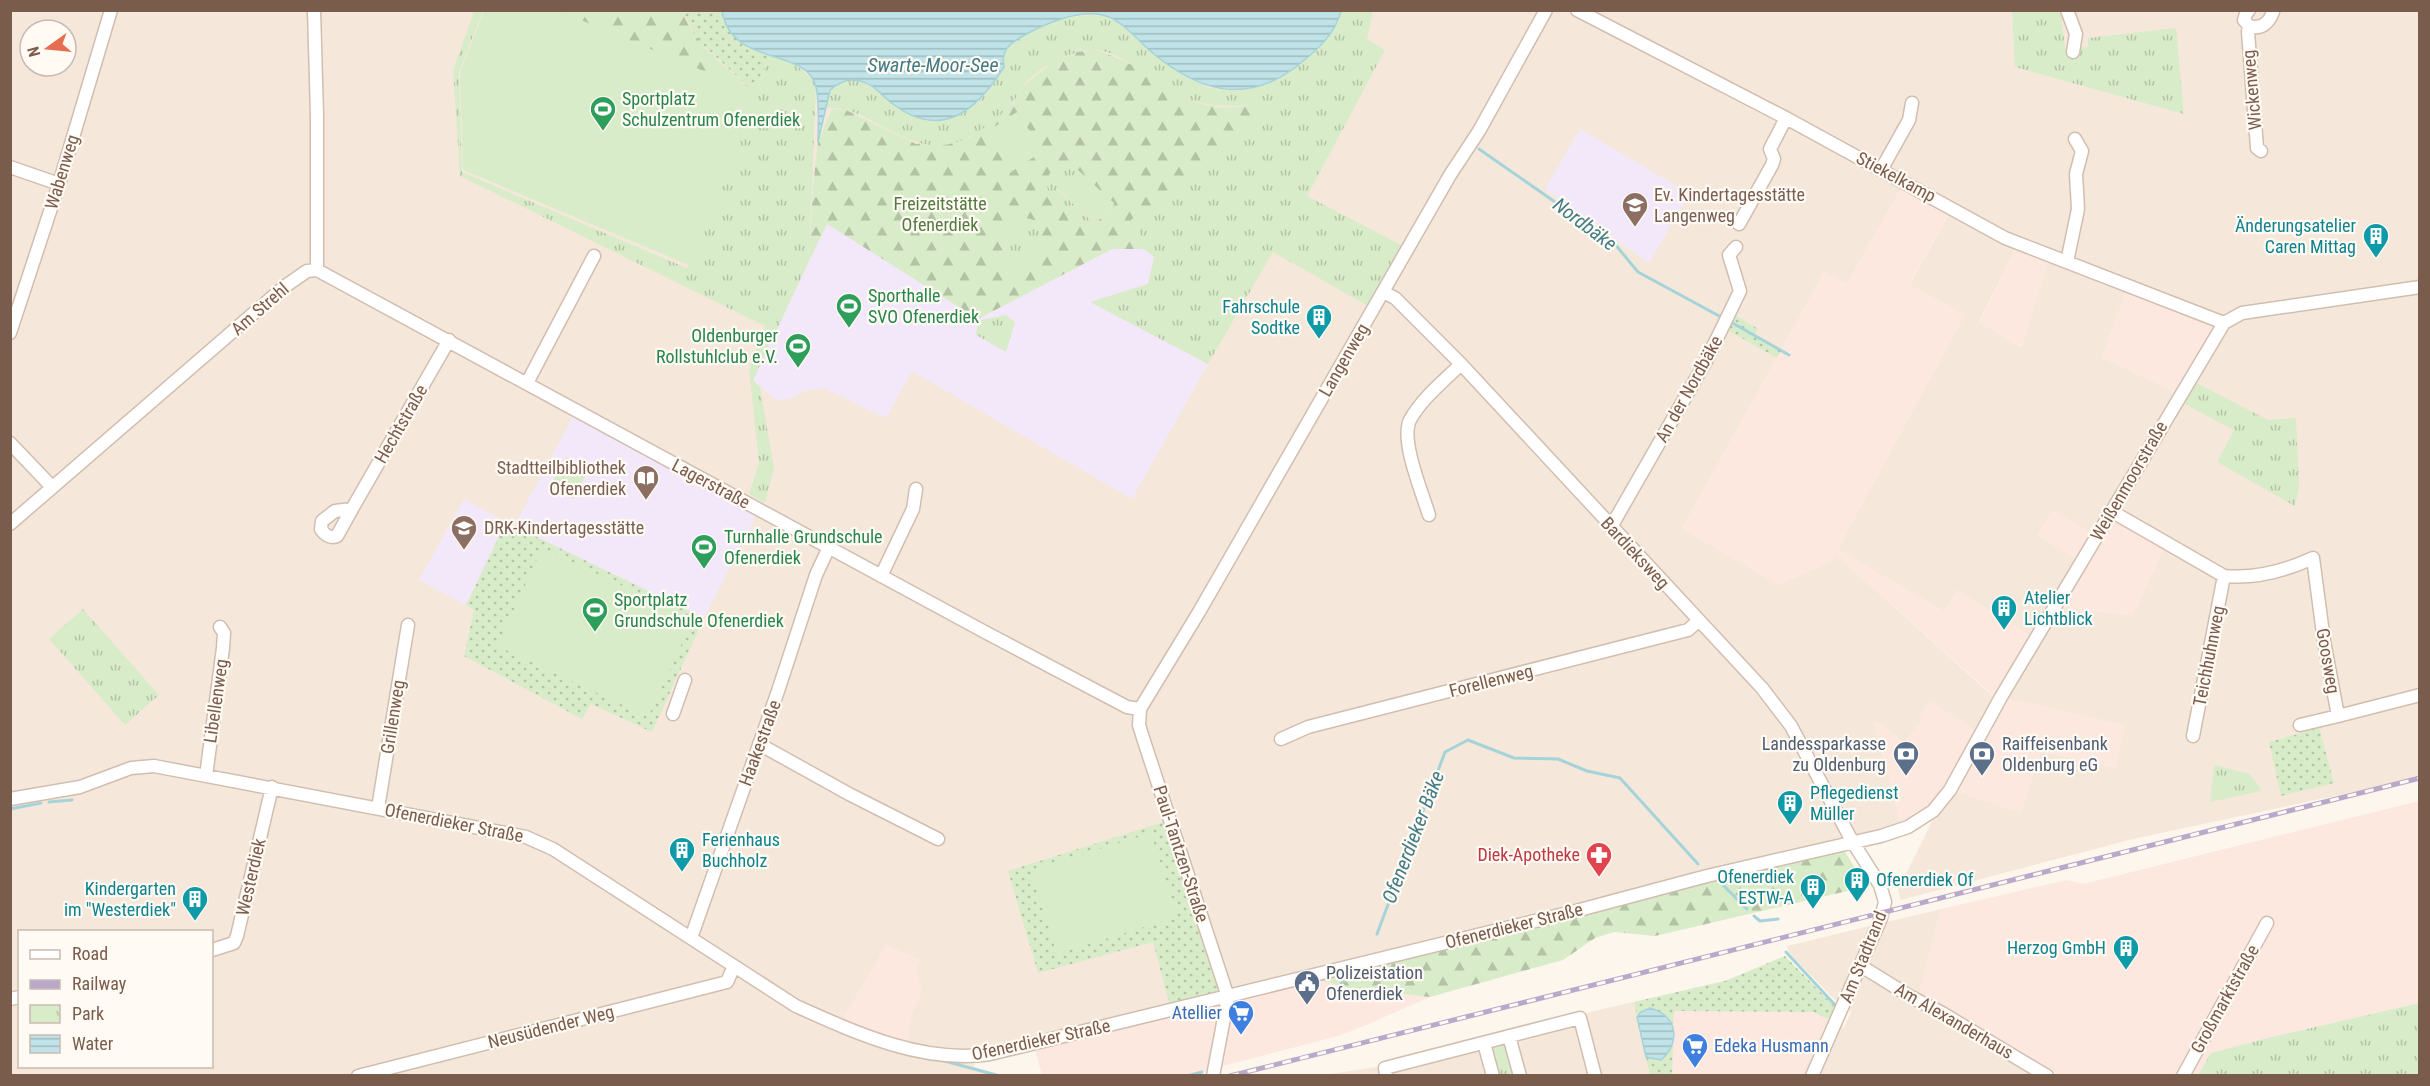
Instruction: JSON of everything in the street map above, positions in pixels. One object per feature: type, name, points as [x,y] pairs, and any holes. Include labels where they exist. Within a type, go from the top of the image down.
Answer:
[{"type":"street","name":"Wabenweg","points":[[10,333],[59,184],[111,10]]},
{"type":"street","points":[[314,10],[317,270]]},
{"type":"street","name":"Langenweg","points":[[1140,709],[1199,612],[1450,175],[1479,131],[1546,10]]},
{"type":"street","name":"Stiekelkamp","points":[[1577,10],[1786,118],[2005,238],[2224,323]]},
{"type":"street","points":[[2067,10],[2076,34],[2073,52]]},
{"type":"street","name":"Wickenweg","points":[[2249,10],[2244,20],[2249,27],[2249,61],[2258,148],[2261,151]]},
{"type":"street","name":"Wickenweg","points":[[2249,27],[2257,28],[2264,25],[2273,11]]},
{"type":"street","points":[[1881,170],[1909,120],[1912,102]]},
{"type":"street","points":[[1739,224],[1772,165],[1774,159],[1770,149],[1786,118]]},
{"type":"street","points":[[2067,262],[2078,209],[2076,174],[2082,151],[2075,139]]},
{"type":"street","points":[[10,167],[59,184]]},
{"type":"street","name":"An der Nordbäke","points":[[1611,527],[1706,361],[1740,291],[1729,255],[1736,247]]},
{"type":"street","points":[[527,383],[594,256]]},
{"type":"street","name":"Lagerstraße","points":[[317,270],[449,339],[1094,690],[1127,707],[1140,709]]},
{"type":"street","name":"Am Strehl","points":[[10,524],[297,277],[308,271],[317,270]]},
{"type":"street","points":[[2224,323],[2242,313],[2420,287]]},
{"type":"street","name":"Bardieksweg","points":[[1383,292],[1395,298],[1461,364],[1762,688],[1791,726],[1852,842]]},
{"type":"street","name":"Weißenmoorstraße","points":[[1933,811],[1950,790],[2111,511],[2224,323]]},
{"type":"street","name":"Hechtstraße","points":[[352,509],[449,339]]},
{"type":"street","points":[[1429,515],[1407,443],[1409,422],[1420,405],[1461,364]]},
{"type":"street","points":[[10,442],[52,488]]},
{"type":"street","points":[[881,576],[914,508],[916,489]]},
{"type":"street","points":[[2111,511],[2224,576]]},
{"type":"street","name":"Haakestraße","points":[[691,938],[816,575],[829,547]]},
{"type":"street","name":"Goosweg","points":[[2224,576],[2246,578],[2293,567],[2313,558],[2324,641],[2338,716],[2420,696]]},
{"type":"street","name":"Teichhuhnweg","points":[[2193,736],[2224,576]]},
{"type":"street","name":"Forellenweg","points":[[1281,739],[1308,728],[1688,630],[1698,621]]},
{"type":"street","name":"Grillenweg","points":[[378,808],[408,625]]},
{"type":"street","name":"Libellenweg","points":[[206,776],[223,648],[224,633],[220,627]]},
{"type":"street","points":[[673,714],[685,680]]},
{"type":"street","name":"Paul-Tantzen-Straße","points":[[1140,709],[1139,725],[1145,746],[1228,997]]},
{"type":"street","points":[[2300,725],[2338,716]]},
{"type":"street","points":[[759,744],[849,794],[938,839]]},
{"type":"street","name":"Ofenerdieker Straße","points":[[10,799],[89,784],[131,768],[154,766],[500,831],[540,842],[796,1006],[839,1025],[915,1050],[969,1057],[1228,997],[1881,836],[1908,827],[1933,811]]},
{"type":"street","name":"Westerdiek","points":[[213,950],[234,943],[237,936],[272,787]]},
{"type":"street","name":"Am Stadtrand","points":[[1812,1076],[1861,966],[1881,918],[1885,902],[1880,885],[1852,842]]},
{"type":"street","name":"Großmarktstraße","points":[[2183,1076],[2267,923]]},
{"type":"street","name":"Neusüdender Weg","points":[[358,1076],[727,982],[734,966]]},
{"type":"street","name":"Am Alexanderhaus","points":[[1861,966],[2047,1076]]},
{"type":"street","points":[[1214,1076],[1228,997]]},
{"type":"street","points":[[1386,1076],[1385,1068],[1580,1018],[1595,1076]]},
{"type":"street","points":[[1509,1036],[1520,1076]]},
{"type":"street","points":[[1484,1043],[1493,1076]]},
{"type":"shaded area","points":[[10,11],[2419,11],[2419,778],[2133,839],[1901,900],[1898,890],[1944,797],[2041,751],[2116,768],[2001,697],[1957,590],[1945,612],[1838,550],[1836,554],[1999,702],[1981,734],[1919,719],[1922,721],[1904,743],[1878,722],[1901,826],[1319,980],[1233,1001],[970,1057],[975,1068],[1000,1075],[11,1075]],"holes":[[[1907,178],[2012,235],[2127,285],[2048,261],[2021,347],[1979,322],[2016,248],[1951,211],[1909,285],[1965,315],[1682,529],[1824,273],[1847,284]],[[2129,284],[2180,394],[2102,357]],[[2079,561],[2133,615],[2056,607]]]},
{"type":"shaded area","name":"Ev. Kindertagesstätte Langenweg","points":[[1580,129],[1690,194],[1649,263],[1545,189]]},
{"type":"shaded area","points":[[1903,185],[1951,211],[1909,284],[1965,315],[1838,549],[1945,612],[1957,590],[2036,639],[2002,697],[2125,725],[2116,768],[2041,751],[2021,813],[1950,790],[1931,810],[1901,826],[1874,724],[1878,722],[1904,743],[1922,721],[1918,719],[1930,701],[1981,733],[1999,701],[1836,554],[1831,562],[1778,585],[1682,529],[1824,272],[1847,283]]},
{"type":"shaded area","points":[[827,224],[978,319],[1112,249],[1144,249],[1154,257],[1148,284],[1091,302],[1208,364],[1132,499],[912,371],[886,418],[824,388],[804,391],[789,399],[776,400],[753,380]]},
{"type":"shaded area","points":[[2016,248],[2048,261],[2022,347],[1979,323]]},
{"type":"shaded area","points":[[2128,285],[2224,323],[2180,394],[2102,357]]},
{"type":"shaded area","points":[[573,417],[756,516],[704,618],[514,526]]},
{"type":"shaded area","name":"DRK-Kindertagesstätte","points":[[464,499],[506,522],[466,605],[419,580]]},
{"type":"shaded area","points":[[2052,510],[2097,536],[2111,511],[2167,543],[2133,615],[2056,607],[2081,562],[2037,535]]},
{"type":"shaded area","points":[[2419,801],[2419,1003],[2272,1037],[2199,1075],[2060,1076],[1919,995],[1941,909],[2067,880],[2083,884]]},
{"type":"shaded area","points":[[1941,909],[1919,995],[1914,1005],[2034,1075],[1316,1076],[1417,1061],[1580,1018],[1590,1012],[1725,981],[1730,1011],[1813,1012],[1844,1028],[1851,1012],[1838,1003],[1789,953],[1787,946]]},
{"type":"shaded area","points":[[886,945],[920,960],[916,970],[922,991],[911,1017],[908,1048],[839,1025]]},
{"type":"shaded area","points":[[1319,980],[1348,988],[1430,997],[1338,1036],[1223,1066],[1233,1001]]},
{"type":"shaded area","points":[[1228,997],[1215,1069],[1187,1076],[1042,1075],[1033,1043]]},
{"type":"shaded area","points":[[1674,1011],[1813,1012],[1830,1020],[1801,1075],[1672,1076]]},
{"type":"green space","points":[[474,11],[483,11],[459,72],[462,172],[687,268],[770,55],[796,66],[816,85],[809,261],[753,380],[760,387],[774,468],[765,503],[749,494],[759,463],[749,369],[765,326],[460,176],[453,71]]},
{"type":"green space","name":"Sportplatz Schulzentrum Ofenerdiek","points":[[484,11],[559,11],[759,94],[691,266],[463,170],[460,72]]},
{"type":"green space","points":[[557,11],[682,11],[704,46],[755,93]]},
{"type":"green space","points":[[682,11],[722,11],[724,21],[760,53],[770,55],[755,93],[697,39]]},
{"type":"green space","points":[[1341,11],[1373,11],[1367,39],[1385,50],[1307,196],[1403,246],[1368,306],[1273,252],[1208,364],[1090,302],[1148,284],[1154,257],[1131,220],[1174,193],[1271,102],[1241,106],[1201,103],[1175,93],[1120,58],[1093,50],[1074,53],[1044,67],[1028,80],[1006,110],[998,117],[971,136],[952,144],[929,145],[917,142],[858,114],[843,109],[823,107],[831,89],[847,80],[855,80],[872,87],[893,104],[977,103],[991,88],[1004,67],[1002,56],[1007,46],[1059,19],[1089,15],[1106,16],[1123,26],[1158,57],[1187,77],[1210,88],[1236,91],[1262,86],[1339,22]]},
{"type":"green space","points":[[2012,11],[2061,11],[2065,48],[2088,47],[2088,38],[2176,28],[2184,114],[2015,67]]},
{"type":"green space","name":"Freizeitstätte Ofenerdiek","points":[[1095,50],[1117,58],[1173,91],[1202,104],[1234,107],[1272,101],[1174,193],[1131,220],[1154,257],[1144,249],[1112,249],[978,319],[827,224],[809,261],[818,142],[832,109],[846,110],[916,144],[969,138],[1013,103],[1022,87],[1053,62],[1076,52]],"holes":[[[1048,178],[1114,203],[1095,224],[1078,219],[1062,209],[1056,202],[1048,187]]]},
{"type":"green space","points":[[1017,112],[1043,151],[1011,172],[985,133]]},
{"type":"green space","points":[[1072,167],[1078,170],[1059,191],[1095,224],[1077,219],[1059,208],[1048,192],[1047,183],[1050,173],[1060,168]]},
{"type":"green space","points":[[1078,170],[1114,203],[1095,224],[1059,190]]},
{"type":"green space","points":[[1026,218],[1038,221],[1041,228],[1039,244],[1031,258],[1025,263],[1010,268],[1002,260],[1003,247],[1011,230]]},
{"type":"green space","points":[[1730,312],[1758,329],[1755,336],[1781,351],[1777,358],[1722,327]]},
{"type":"green space","points":[[1006,315],[1015,322],[1006,352],[976,335],[981,320]]},
{"type":"green space","points":[[2189,379],[2268,420],[2296,418],[2299,487],[2295,506],[2217,462],[2234,430],[2177,400]]},
{"type":"green space","points":[[566,457],[589,470],[573,499],[550,486]]},
{"type":"green space","name":"Sportplatz Grundschule Ofenerdiek","points":[[506,522],[704,618],[652,732],[591,704],[582,719],[464,656],[474,610],[466,605]]},
{"type":"green space","name":"Sportplatz Grundschule Ofenerdiek","points":[[547,550],[693,619],[648,717],[497,646],[539,555]]},
{"type":"green space","points":[[83,609],[159,695],[125,725],[49,639]]},
{"type":"green space","points":[[2317,720],[2334,783],[2281,796],[2269,742],[2302,733],[2306,723]]},
{"type":"green space","points":[[2214,765],[2250,774],[2262,791],[2210,802]]},
{"type":"green space","points":[[1170,820],[1228,997],[1171,1010],[1153,942],[1038,973],[1008,871]]},
{"type":"green space","points":[[1151,833],[1177,917],[1057,954],[1031,870]]},
{"type":"green space","points":[[1840,844],[1861,877],[1856,889],[1655,936],[1614,932],[1595,938],[1563,960],[1430,997],[1348,988],[1319,980]]},
{"type":"green space","points":[[1785,956],[1835,1007],[1830,1020],[1813,1012],[1674,1011],[1673,1027],[1666,1015],[1641,1012],[1637,1017],[1634,1002],[1725,981]]},
{"type":"green space","points":[[2419,1003],[2419,1075],[2198,1075],[2211,1053]]},
{"type":"green space","points":[[1509,1036],[1520,1075],[1493,1075],[1484,1043]]},
{"type":"green space","points":[[1673,1046],[1672,1075],[1650,1075],[1646,1057],[1661,1057]]},
{"type":"water","name":"Swarte-Moor-See","points":[[722,10],[1341,11],[1329,35],[1297,66],[1277,79],[1239,90],[1221,88],[1184,75],[1149,50],[1112,18],[1085,14],[1063,18],[1023,36],[1007,48],[1003,61],[1004,67],[993,82],[982,96],[957,116],[943,120],[927,120],[911,115],[893,104],[874,87],[865,83],[852,80],[840,83],[830,90],[818,142],[817,94],[810,74],[798,66],[754,49],[740,41],[728,29]]},
{"type":"water","points":[[1650,1008],[1666,1017],[1674,1031],[1672,1046],[1661,1060],[1646,1057],[1637,1017],[1641,1012]]},
{"type":"waterway","name":"Nordbäke","points":[[1479,149],[1614,243],[1638,272],[1721,317]]},
{"type":"waterway","name":"Nordbäke","points":[[1729,321],[1789,355]]},
{"type":"waterway","name":"Ofenerdieker Bäke","points":[[1377,934],[1445,752],[1468,740],[1514,758],[1558,759],[1587,771],[1620,778],[1698,864]]},
{"type":"waterway","name":"Ofenerdieker Bäke","points":[[49,802],[72,800]]},
{"type":"waterway","name":"Ofenerdieker Bäke","points":[[10,809],[41,803]]},
{"type":"waterway","name":"Ofenerdieker Bäke","points":[[1723,885],[1747,909]]},
{"type":"waterway","name":"Ofenerdieker Bäke","points":[[1754,916],[1760,921],[1778,919]]},
{"type":"waterway","name":"Ofenerdieker Bäke","points":[[1786,952],[1836,1006]]},
{"type":"waterway","name":"Ofenerdieker Bäke","points":[[1343,982],[1353,970]]},
{"type":"waterway","name":"Ofenerdieker Bäke","points":[[941,1060],[1000,1076]]},
{"type":"waterway","name":"Ofenerdieker Bäke","points":[[1187,1076],[1202,1072]]},
{"type":"railway","points":[[1230,1076],[2420,778]]},
{"type":"place","name":"Sportplatz Schulzentrum Ofenerdiek","points":[[603,132]]},
{"type":"place","name":"Ev. Kindertagesstätte Langenweg","points":[[1635,228]]},
{"type":"place","name":"Änderungsatelier Caren Mittag","points":[[2376,259]]},
{"type":"place","name":"Sporthalle SVO Ofenerdiek","points":[[849,329]]},
{"type":"place","name":"Fahrschule Sodtke","points":[[1319,340]]},
{"type":"place","name":"Oldenburger Rollstuhlclub e.V.","points":[[798,369]]},
{"type":"place","name":"Stadtteilbibliothek Ofenerdiek","points":[[646,501]]},
{"type":"place","name":"DRK-Kindertagesstätte","points":[[464,551]]},
{"type":"place","name":"Turnhalle Grundschule Ofenerdiek","points":[[704,570]]},
{"type":"place","name":"Atelier Lichtblick","points":[[2004,631]]},
{"type":"place","name":"Sportplatz Grundschule Ofenerdiek","points":[[595,633]]},
{"type":"place","name":"Landessparkasse zu Oldenburg","points":[[1906,777]]},
{"type":"place","name":"Raiffeisenbank Oldenburg eG","points":[[1982,777]]},
{"type":"place","name":"Pflegedienst Müller","points":[[1790,826]]},
{"type":"place","name":"Ferienhaus Buchholz","points":[[682,873]]},
{"type":"place","name":"Diek-Apotheke","points":[[1599,878]]},
{"type":"place","name":"Ofenerdiek Of","points":[[1857,903]]},
{"type":"place","name":"Ofenerdiek ESTW-A","points":[[1813,910]]},
{"type":"place","name":"Kindergarten im \"Westerdiek\"","points":[[195,922]]},
{"type":"place","name":"Herzog GmbH","points":[[2126,971]]},
{"type":"place","name":"Polizeistation Ofenerdiek","points":[[1307,1006]]},
{"type":"place","name":"Atellier","points":[[1241,1036]]},
{"type":"place","name":"Edeka Husmann","points":[[1695,1069]]}]
